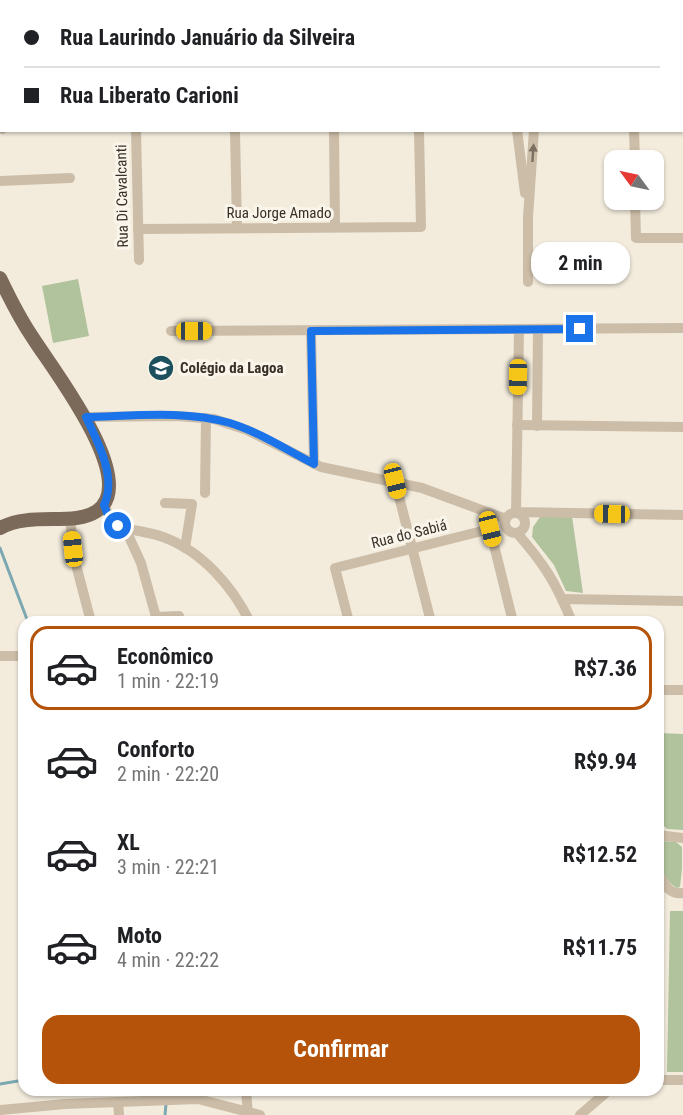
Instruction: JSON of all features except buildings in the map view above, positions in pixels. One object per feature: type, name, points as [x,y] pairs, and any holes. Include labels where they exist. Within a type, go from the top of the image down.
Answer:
[{"type":"main road","points":[[0,278],[27,330],[86,417],[99,446],[108,477],[108,498],[104,505],[89,515],[28,519],[0,528]]},
{"type":"street","name":"Rua Di Cavalcanti","points":[[136,132],[139,260]]},
{"type":"street","points":[[235,132],[237,228]]},
{"type":"street","points":[[333,132],[335,227]]},
{"type":"street","name":"Rua Jorge Amado","points":[[138,229],[421,227],[419,132]]},
{"type":"street","points":[[517,132],[528,217]]},
{"type":"street","points":[[528,282],[528,217],[534,132]]},
{"type":"street","points":[[634,132],[634,150]]},
{"type":"street","points":[[0,181],[70,178]]},
{"type":"street","points":[[635,210],[636,238],[683,238]]},
{"type":"street","points":[[171,331],[683,328]]},
{"type":"street","points":[[516,512],[519,329]]},
{"type":"street","points":[[537,426],[538,329]]},
{"type":"street","points":[[311,331],[314,464]]},
{"type":"street","points":[[518,377],[538,377]]},
{"type":"street","points":[[86,417],[177,416],[206,418],[233,424],[314,464],[332,470],[422,488],[506,519]]},
{"type":"street","points":[[205,492],[206,418]]},
{"type":"street","points":[[518,425],[683,427]]},
{"type":"street","points":[[395,481],[429,616]]},
{"type":"street","points":[[165,503],[192,504],[185,548]]},
{"type":"street","points":[[104,505],[113,524],[154,534],[185,548],[224,582],[247,616]]},
{"type":"street","points":[[516,512],[522,515],[525,522],[524,529],[518,533]]},
{"type":"street","points":[[569,616],[547,569],[518,533],[509,531],[505,523],[512,513],[683,515]]},
{"type":"street","points":[[70,518],[74,557],[89,616]]},
{"type":"street","points":[[125,528],[141,563],[156,616],[179,616]]},
{"type":"street","name":"Rua do Sabiá","points":[[347,616],[335,568],[490,529],[512,616]]},
{"type":"street","points":[[562,599],[683,601]]},
{"type":"street","points":[[0,656],[18,656]]},
{"type":"street","points":[[664,690],[683,690]]},
{"type":"street","points":[[664,836],[683,838]]},
{"type":"street","points":[[664,883],[668,890],[676,894],[683,893]]},
{"type":"street","points":[[664,1080],[683,1080]]},
{"type":"street","points":[[247,1096],[248,1113]]},
{"type":"street","points":[[580,1115],[591,1111],[604,1096]]},
{"type":"street","points":[[0,1110],[186,1099],[208,1100],[260,1115]]},
{"type":"street","points":[[118,1102],[120,1115]]},
{"type":"green space","points":[[78,279],[89,336],[53,343],[42,286]]},
{"type":"green space","points":[[572,516],[583,593],[566,591],[554,565],[532,537],[533,527],[540,517]]},
{"type":"green space","points":[[664,733],[683,734],[683,830],[667,829],[664,826]]},
{"type":"green space","points":[[664,841],[676,842],[682,847],[680,887],[677,888],[664,874]]},
{"type":"green space","points":[[670,911],[683,911],[683,1072],[667,1072]]},
{"type":"waterway","points":[[0,548],[26,616]]},
{"type":"waterway","points":[[0,1084],[18,1081]]},
{"type":"waterway","points":[[165,1115],[166,1104]]},
{"type":"place","name":"Colégio da Lagoa","points":[[161,368]]},
{"type":"route","points":[[118,526],[110,520],[104,505],[108,498],[108,477],[99,446],[86,417],[177,416],[214,419],[247,430],[314,464],[311,331],[580,329]]}]
